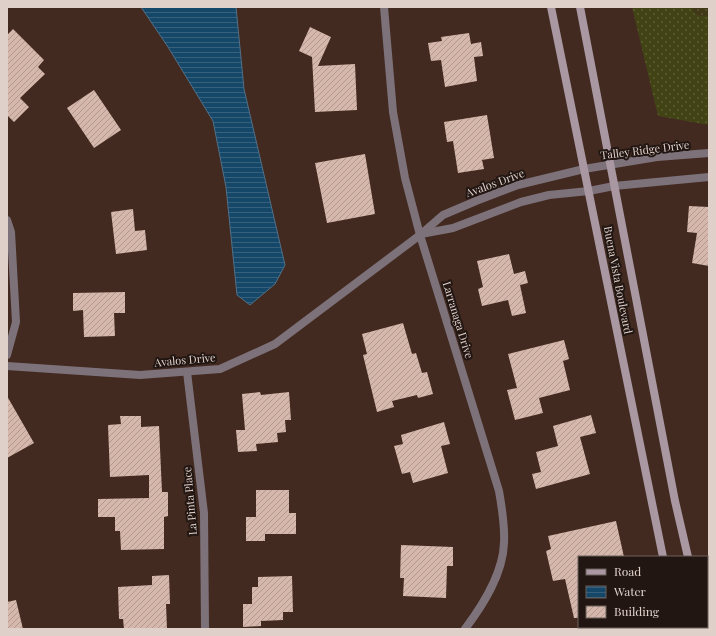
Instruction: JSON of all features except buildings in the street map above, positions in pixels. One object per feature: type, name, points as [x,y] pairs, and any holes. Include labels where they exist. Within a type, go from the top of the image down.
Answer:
[{"type":"main road","name":"Buena Vista Boulevard","points":[[551,7],[663,556]]},
{"type":"main road","name":"Buena Vista Boulevard","points":[[580,7],[674,501],[688,556]]},
{"type":"street","name":"Larranaga Drive","points":[[384,7],[393,112],[405,178],[420,234],[499,491],[503,520],[504,544],[499,568],[490,590],[465,629]]},
{"type":"street","name":"Talley Ridge Drive","points":[[584,169],[657,157],[709,153]]},
{"type":"street","name":"Avalos Drive","points":[[7,366],[140,375],[220,369],[275,344],[443,215],[518,185],[584,169]]},
{"type":"street","points":[[589,191],[614,186],[709,177]]},
{"type":"street","name":"Avalos Drive","points":[[420,234],[452,228],[521,202],[549,195],[589,191]]},
{"type":"street","points":[[7,220],[11,232],[16,322],[7,355]]},
{"type":"street","name":"La Pinta Place","points":[[187,372],[204,513],[205,629]]},
{"type":"shaded area","points":[[632,7],[709,7],[709,125],[658,116]]},
{"type":"sand","points":[[692,7],[709,7],[709,16],[696,14]]},
{"type":"water","points":[[141,7],[236,7],[244,89],[285,265],[275,284],[250,305],[237,295],[226,187],[213,121],[168,47]]}]
